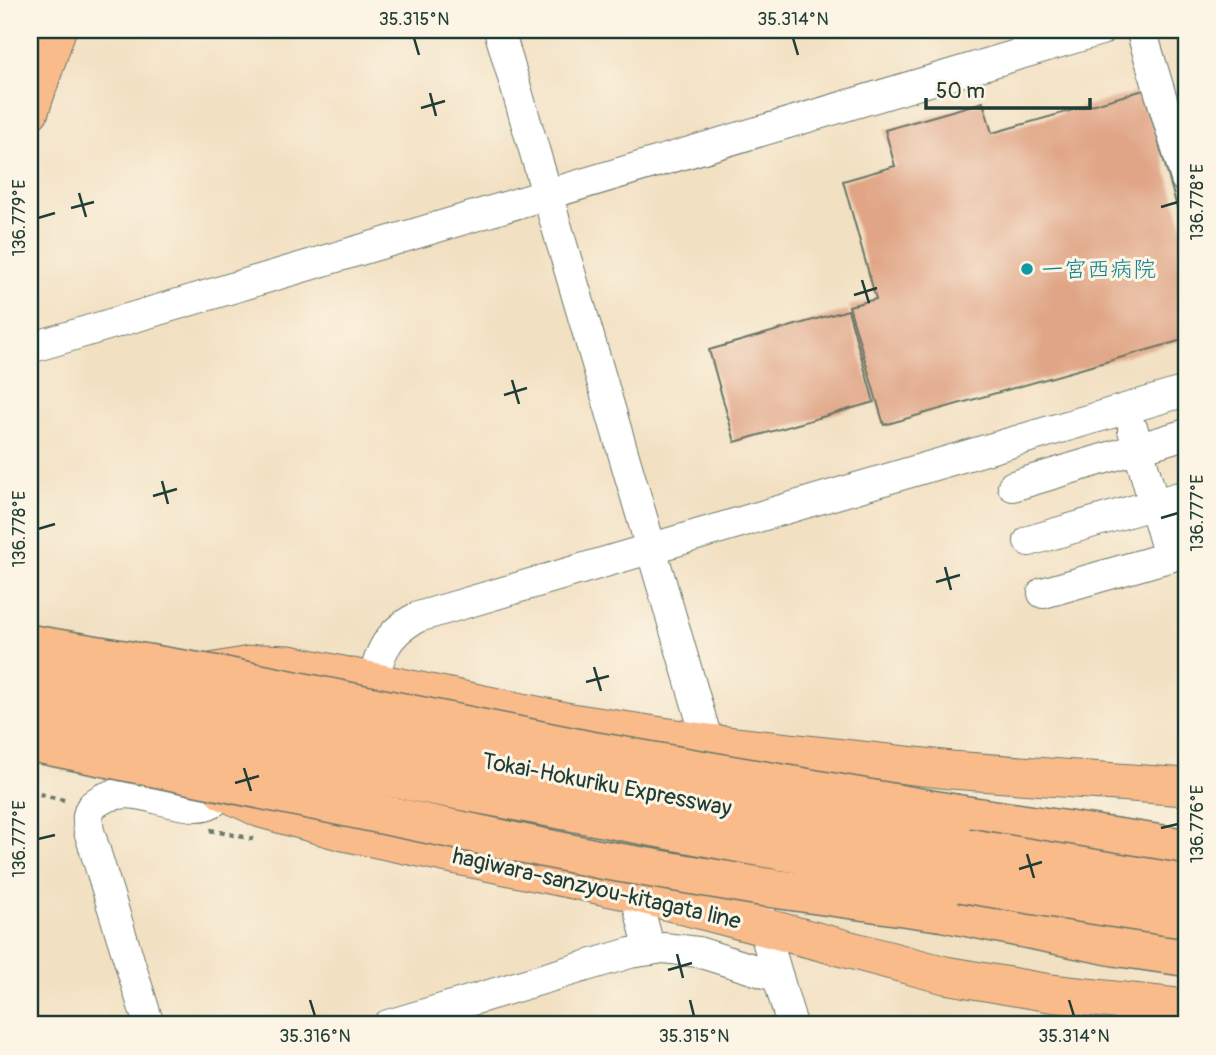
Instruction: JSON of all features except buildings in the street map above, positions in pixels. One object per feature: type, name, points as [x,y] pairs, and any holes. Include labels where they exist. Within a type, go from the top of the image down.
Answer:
[{"type":"highway","points":[[30,644],[228,677],[593,751],[957,814],[1186,848]]},
{"type":"highway","name":"Tokai-Hokuriku Expressway","points":[[30,676],[799,820],[1186,884]]},
{"type":"highway","name":"Tokai-Hokuriku Expressway","points":[[30,712],[805,856],[1067,902],[1186,919]]},
{"type":"highway","points":[[30,742],[598,859],[763,887],[942,912],[1117,947],[1186,957]]},
{"type":"main road","points":[[30,111],[57,30]]},
{"type":"main road","name":"hagiwara-sanzyou-kitagata line","points":[[30,695],[102,693],[261,663],[290,664],[570,722],[708,743],[951,770],[1186,787]]},
{"type":"main road","name":"hagiwara-sanzyou-kitagata line","points":[[30,695],[74,713],[261,808],[343,832],[635,893],[945,975],[1050,993],[1186,1008]]},
{"type":"street","points":[[499,30],[792,1025]]},
{"type":"street","points":[[30,348],[1101,30]]},
{"type":"street","points":[[1141,30],[1186,179]]},
{"type":"street","points":[[343,832],[373,680],[381,653],[391,636],[402,625],[418,617],[1186,391]]},
{"type":"street","points":[[1043,593],[1178,555],[1154,504],[1127,408]]},
{"type":"street","points":[[1013,486],[1186,434]]},
{"type":"street","points":[[1029,541],[1186,495]]},
{"type":"street","points":[[149,1025],[89,831],[88,813],[91,806],[120,792],[197,806],[217,801],[225,792]]},
{"type":"street","points":[[635,893],[650,950]]},
{"type":"street","points":[[388,1025],[630,953],[664,948],[698,952],[778,977]]},
{"type":"railway","points":[[30,34],[31,30]]},
{"type":"place","name":"一宮西病院","points":[[1027,269]]}]
